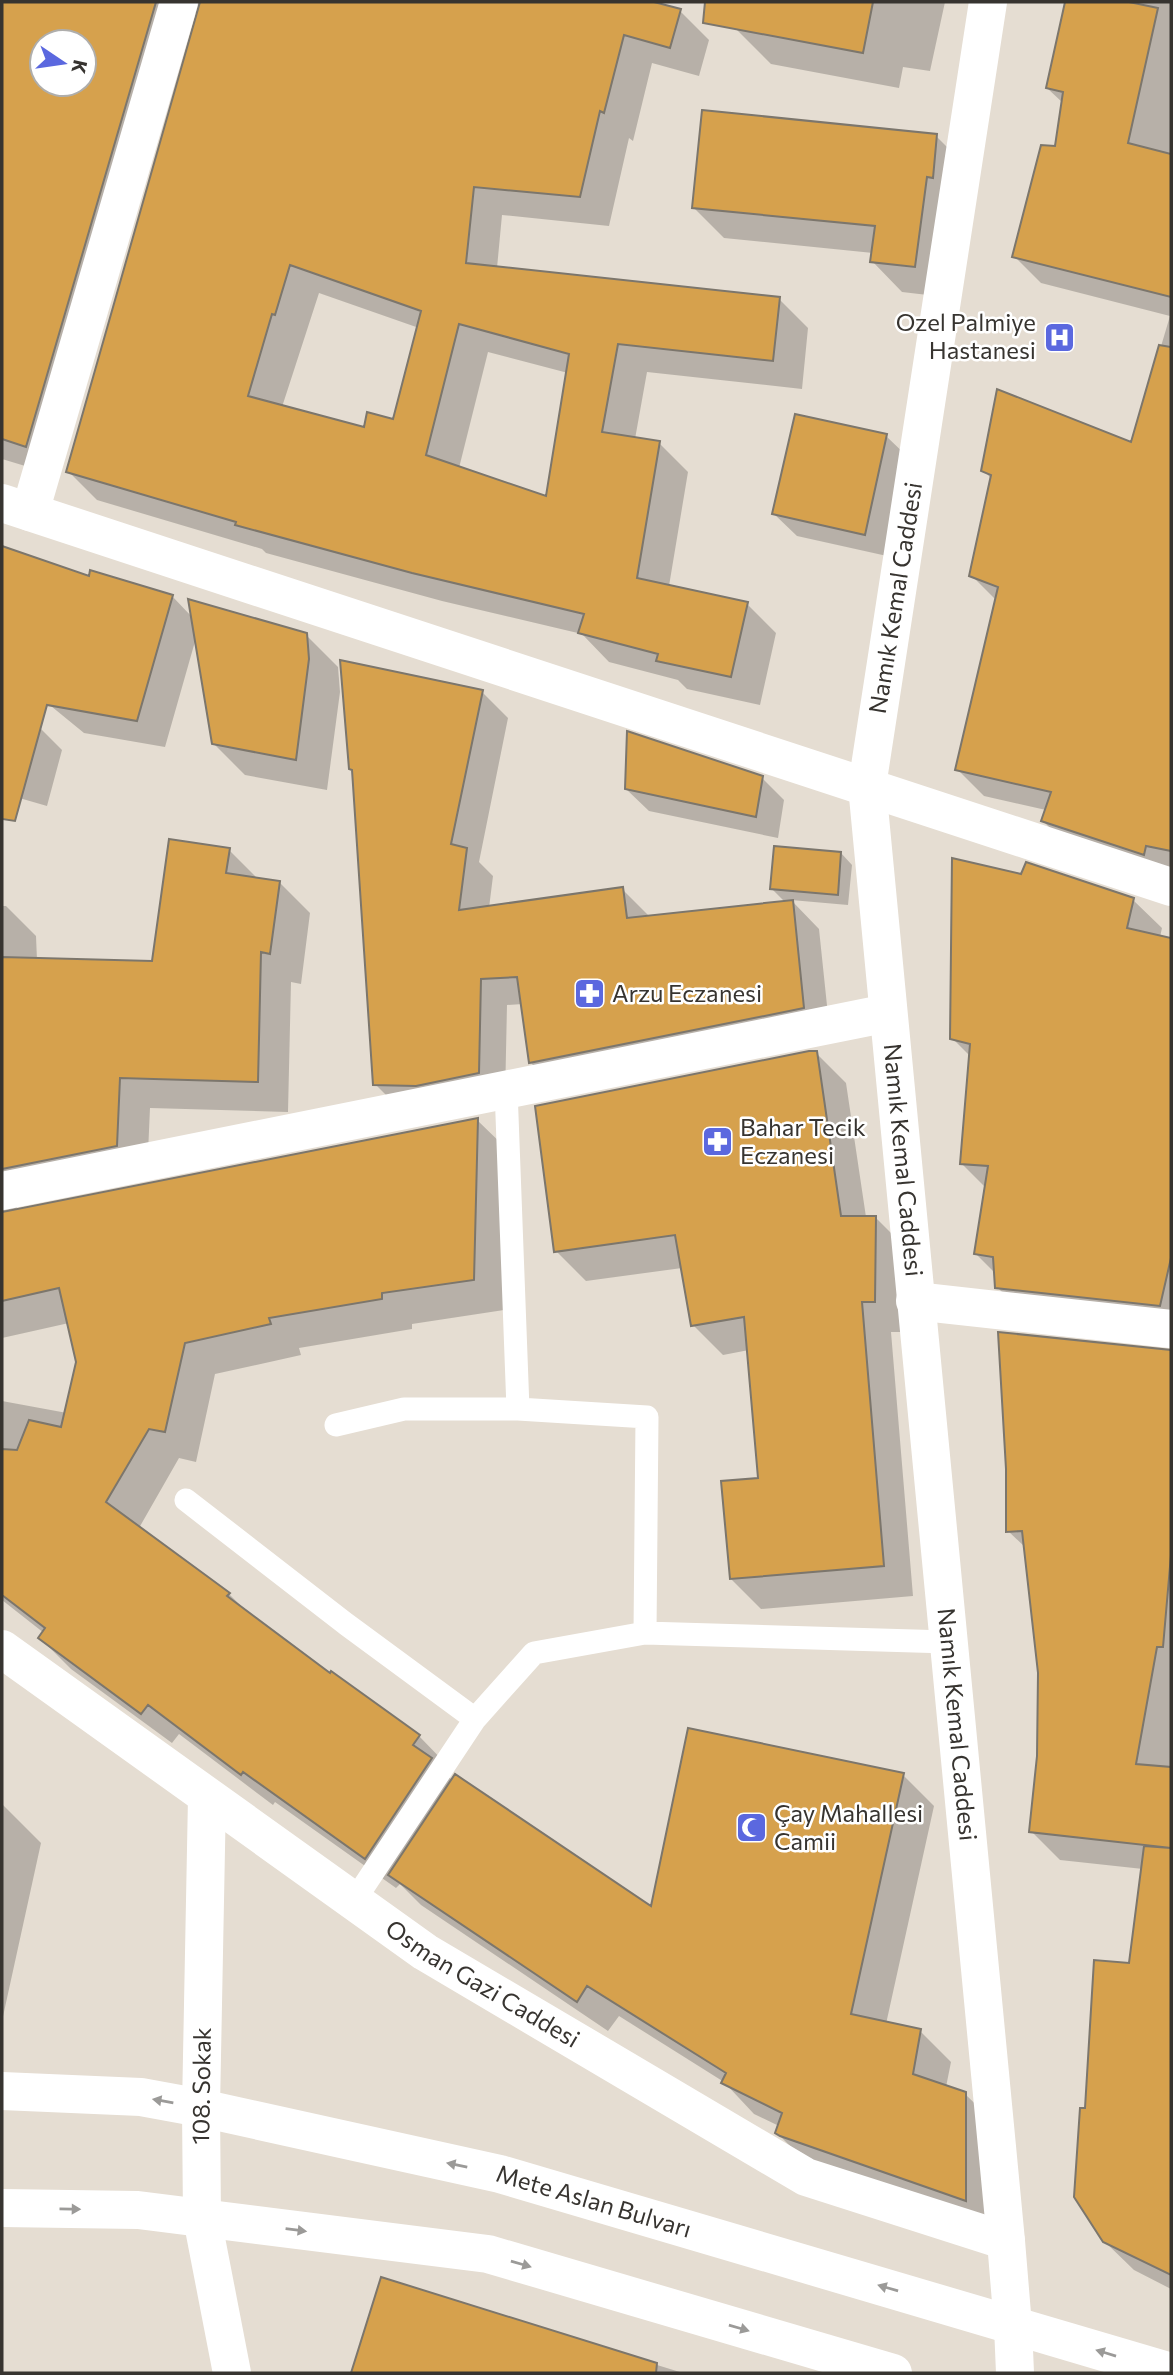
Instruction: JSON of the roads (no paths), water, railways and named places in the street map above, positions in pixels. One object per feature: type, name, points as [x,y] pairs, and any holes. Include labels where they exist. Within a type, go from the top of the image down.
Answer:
[{"type":"street","points":[[179,2],[16,508],[1171,887]]},
{"type":"street","name":"Namık Kemal Caddesi","points":[[988,2],[867,786],[1006,2241],[1015,2373]]},
{"type":"street","points":[[2,1191],[888,1013]]},
{"type":"street","points":[[915,1301],[1171,1329]]},
{"type":"street","name":"Osman Gazi Caddesi","points":[[2,1649],[425,1952],[806,2177],[1006,2241]]},
{"type":"street","name":"108. Sokak","points":[[207,1797],[201,2108],[202,2218],[232,2373]]},
{"type":"street","name":"Mete Aslan Bulvarı","points":[[2,2091],[141,2097],[500,2174],[1171,2372]]},
{"type":"street","points":[[2,2208],[138,2210],[488,2254],[893,2373]]},
{"type":"lane","points":[[506,1089],[518,1409]]},
{"type":"lane","points":[[337,1425],[404,1409],[518,1409],[647,1417],[645,1633]]},
{"type":"lane","points":[[186,1500],[346,1624],[475,1719]]},
{"type":"lane","points":[[354,1901],[475,1719],[534,1653],[645,1633],[948,1642]]},
{"type":"place","name":"Ozel Palmiye Hastanesi","points":[[1059,337]]},
{"type":"place","name":"Arzu Eczanesi","points":[[589,994]]},
{"type":"place","name":"Bahar Tecik Eczanesi","points":[[717,1142]]},
{"type":"place","name":"Çay Mahallesi Camii","points":[[751,1828]]}]
